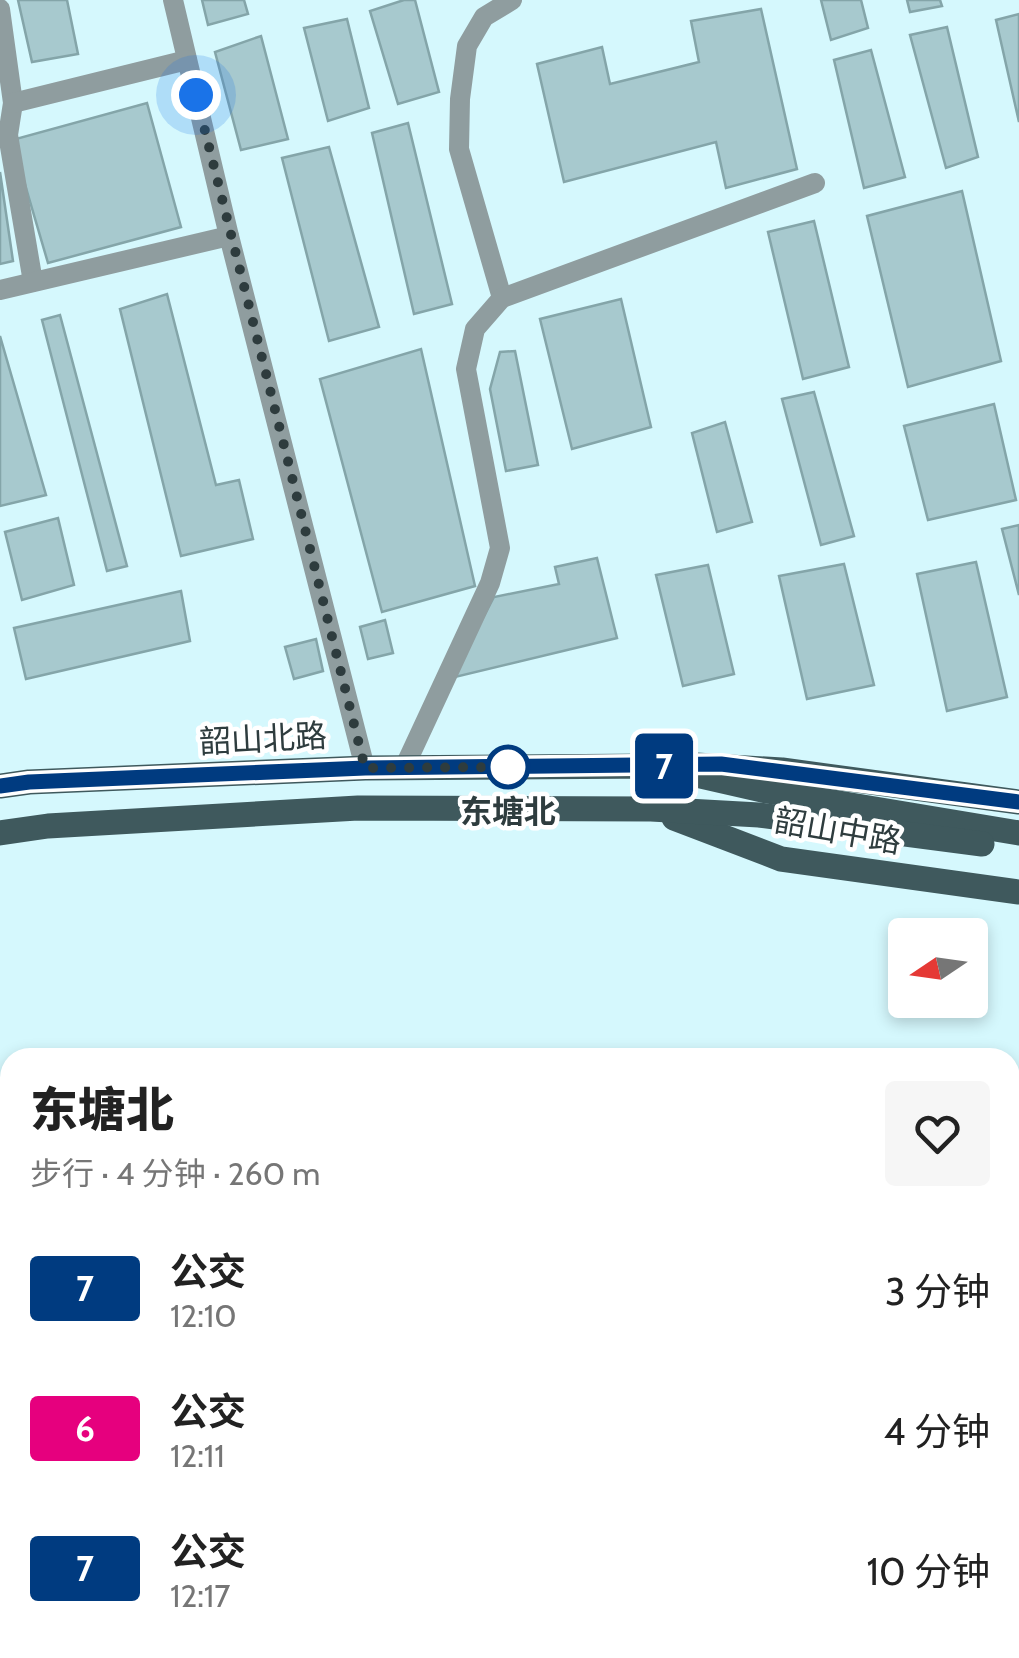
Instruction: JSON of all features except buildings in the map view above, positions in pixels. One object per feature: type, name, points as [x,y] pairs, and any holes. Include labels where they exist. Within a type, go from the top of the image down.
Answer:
[{"type":"main road","name":"韶山中路","points":[[656,766],[736,765],[1019,802]]},
{"type":"main road","name":"韶山北路","points":[[0,786],[365,768],[656,766],[763,803]]},
{"type":"main road","name":"韶山中路","points":[[763,803],[1019,833]]},
{"type":"main road","name":"韶山中路","points":[[763,803],[1019,849]]},
{"type":"main road","points":[[0,833],[48,826],[358,808],[651,808],[763,803]]},
{"type":"main road","name":"韶山中路","points":[[651,808],[781,859],[1019,892]]},
{"type":"street","points":[[173,0],[365,768]]},
{"type":"street","points":[[502,298],[459,150],[460,99],[467,46],[484,17],[512,0]]},
{"type":"street","points":[[0,9],[12,103],[8,135],[33,282]]},
{"type":"street","points":[[12,103],[187,60]]},
{"type":"street","points":[[404,768],[490,583],[500,548],[466,369],[476,329],[502,298],[814,184]]},
{"type":"street","points":[[0,290],[229,236]]},
{"type":"bus line","name":"7","points":[[0,786],[365,768],[721,764],[1019,802]]},
{"type":"place","name":"东塘北","points":[[508,767]]},
{"type":"route","points":[[196,95],[365,768],[512,767],[508,767]]}]
